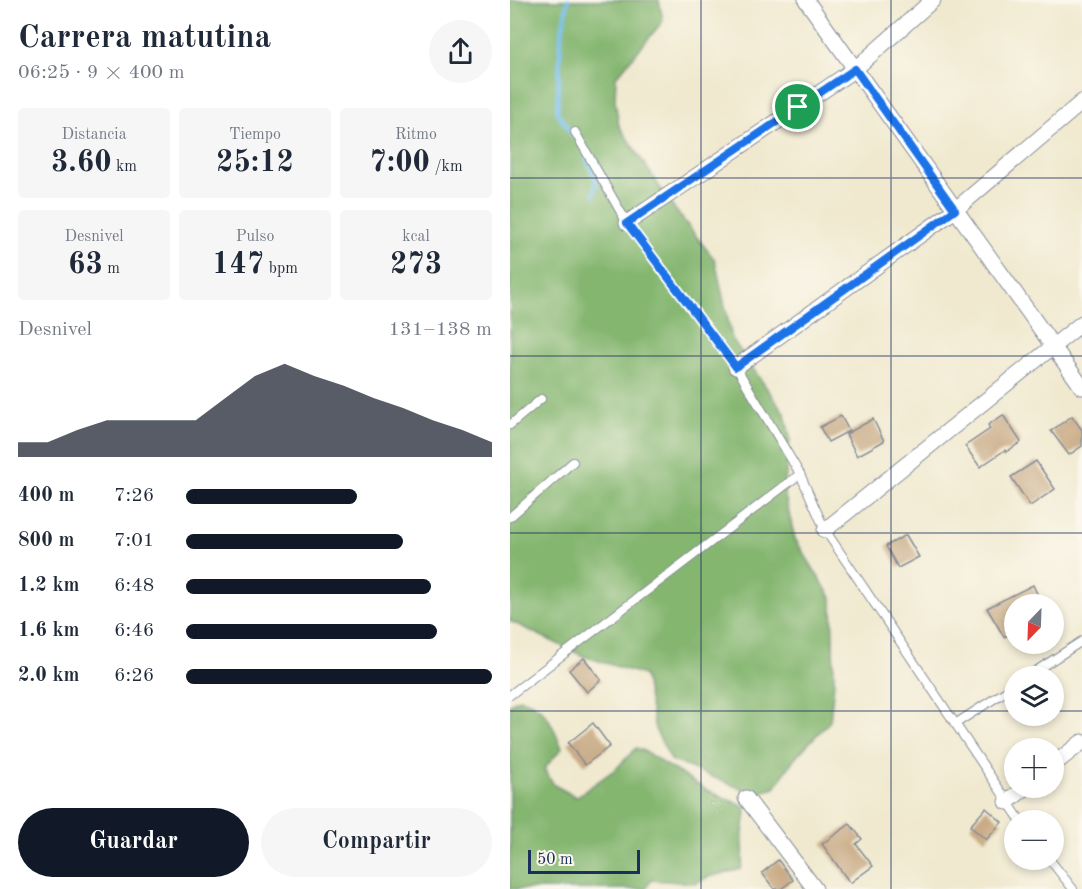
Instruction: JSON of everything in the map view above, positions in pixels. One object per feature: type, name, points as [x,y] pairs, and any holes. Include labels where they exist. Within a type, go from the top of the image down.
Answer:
[{"type":"street","points":[[806,0],[1082,387]]},
{"type":"street","points":[[627,223],[855,69],[933,0]]},
{"type":"street","points":[[736,367],[955,210],[1082,102]]},
{"type":"street","points":[[825,530],[1082,323]]},
{"type":"street","points":[[1064,756],[1082,742]]},
{"type":"street","points":[[746,798],[815,889]]},
{"type":"street","points":[[1007,802],[1012,798]]},
{"type":"lane","points":[[575,132],[627,223],[736,367],[800,474],[825,530],[1013,810]]},
{"type":"lane","points":[[510,425],[541,399]]},
{"type":"lane","points":[[510,517],[573,462]]},
{"type":"lane","points":[[510,695],[800,474]]},
{"type":"lane","points":[[1043,666],[1082,641]]},
{"type":"lane","points":[[955,724],[1004,692]]},
{"type":"lane","points":[[1058,870],[1074,889]]},
{"type":"green space","points":[[510,0],[659,0],[663,21],[616,77],[615,100],[619,126],[673,207],[715,260],[732,339],[785,414],[790,438],[784,492],[795,539],[832,599],[834,682],[830,721],[793,760],[775,788],[754,794],[671,760],[655,729],[644,675],[583,656],[510,621]]},
{"type":"green space","points":[[519,699],[536,706],[547,717],[562,748],[544,769],[554,785],[576,797],[617,768],[636,748],[708,791],[746,807],[741,869],[708,877],[696,883],[651,880],[646,889],[510,889],[510,704]]},
{"type":"building","points":[[1003,415],[1021,442],[980,467],[965,446],[990,429],[988,425]]},
{"type":"building","points":[[841,416],[849,431],[828,442],[820,427]]},
{"type":"building","points":[[1072,416],[1082,430],[1082,446],[1069,455],[1051,431]]},
{"type":"building","points":[[873,419],[884,441],[857,456],[846,434]]},
{"type":"building","points":[[1036,461],[1055,489],[1030,506],[1011,477]]},
{"type":"building","points":[[906,535],[919,557],[898,568],[886,546]]},
{"type":"building","points":[[1033,585],[1037,594],[1015,594]]},
{"type":"building","points":[[1004,600],[1004,637],[987,608]]},
{"type":"building","points":[[584,658],[601,680],[587,692],[569,670]]},
{"type":"building","points":[[593,723],[610,746],[585,765],[568,743]]},
{"type":"building","points":[[986,808],[1002,822],[986,840],[970,826]]},
{"type":"building","points":[[850,824],[862,839],[856,844],[873,866],[850,883],[822,844]]},
{"type":"building","points":[[778,860],[793,880],[781,889],[774,889],[762,873]]},
{"type":"waterway","points":[[568,0],[561,37],[557,112],[574,137]]},
{"type":"waterway","points":[[586,157],[596,181],[594,194]]},
{"type":"route","points":[[855,69],[955,210],[736,367],[627,223],[798,107],[855,69]]}]
